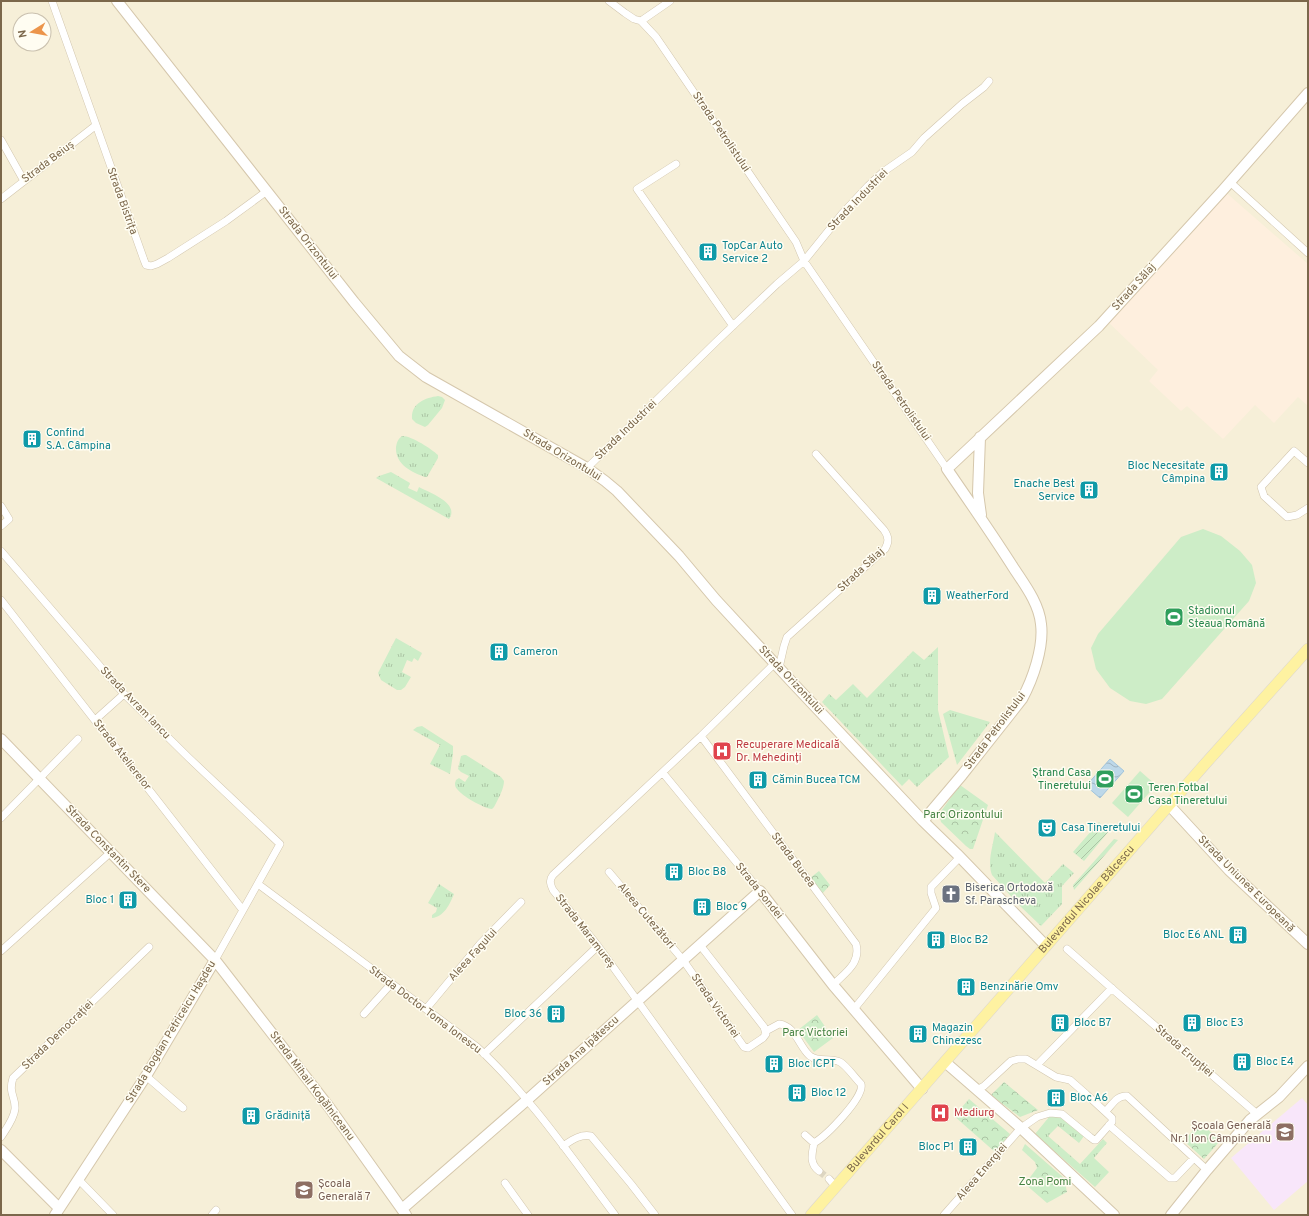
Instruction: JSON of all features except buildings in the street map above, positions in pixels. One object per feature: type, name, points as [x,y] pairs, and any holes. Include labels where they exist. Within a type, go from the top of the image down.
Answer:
[{"type":"main road","name":"Bulevardul Nicolae Bălcescu","points":[[945,1062],[1169,805],[1308,649]]},
{"type":"main road","name":"Bulevardul Carol I","points":[[811,1215],[832,1183],[922,1089],[945,1062]]},
{"type":"street","name":"Strada Bistrița","points":[[52,1],[95,126],[146,265],[151,266],[168,258],[226,222],[267,191]]},
{"type":"street","name":"Strada Orizontului","points":[[117,1],[390,347],[426,377],[587,468],[617,491],[679,556],[716,600],[924,821],[1046,946]]},
{"type":"street","name":"Strada Petrolistului","points":[[609,1],[634,19],[641,20],[656,37],[796,242],[804,261],[983,521],[1024,584],[1036,607],[1041,624],[1040,644],[1032,676],[1022,699],[924,821]]},
{"type":"street","points":[[641,20],[670,1]]},
{"type":"street","name":"Strada Industriei","points":[[587,468],[777,284],[804,261],[842,214],[868,186],[883,172],[912,152],[924,138],[984,87],[989,81]]},
{"type":"street","name":"Strada Sălaj","points":[[947,468],[1099,326],[1230,182],[1308,93]]},
{"type":"street","name":"Strada Beiuș","points":[[1,199],[95,126]]},
{"type":"street","points":[[1,140],[24,181]]},
{"type":"street","points":[[676,164],[637,189],[733,326]]},
{"type":"street","points":[[1230,182],[1308,253]]},
{"type":"street","points":[[980,437],[978,497],[983,521]]},
{"type":"street","points":[[1308,463],[1294,451],[1261,487],[1264,496],[1287,517],[1297,515],[1308,508]]},
{"type":"street","name":"Strada Sălaj","points":[[777,665],[787,637],[885,549],[888,544],[888,539],[884,530],[816,454]]},
{"type":"street","points":[[1,506],[9,519],[1,526]]},
{"type":"street","name":"Strada Avram Iancu","points":[[1,551],[124,694],[172,742],[280,844]]},
{"type":"street","name":"Strada Atelierelor","points":[[1,600],[242,909]]},
{"type":"street","name":"Strada Maramureș","points":[[777,665],[551,878],[551,886],[598,946],[792,1215]]},
{"type":"street","points":[[95,720],[124,694]]},
{"type":"street","name":"Strada Bucea","points":[[701,736],[856,944],[857,956],[854,965],[833,985]]},
{"type":"street","name":"Strada Constantin Stere","points":[[1,739],[215,960]]},
{"type":"street","points":[[1,818],[38,778],[78,739]]},
{"type":"street","name":"Strada Sondei","points":[[663,772],[760,891],[833,985],[922,1089]]},
{"type":"street","name":"Strada Uniunea Europeană","points":[[1169,805],[1229,870],[1308,944]]},
{"type":"street","name":"Strada Bogdan Petriceicu Hașdeu","points":[[57,1211],[146,1076],[215,960],[242,909],[280,844]]},
{"type":"street","points":[[1,951],[111,852]]},
{"type":"street","points":[[854,1009],[936,908],[931,893],[931,887],[960,857]]},
{"type":"street","name":"Aleea Cutezători","points":[[609,872],[683,960]]},
{"type":"street","name":"Strada Doctor Toma Ionescu","points":[[258,884],[484,1054],[527,1100],[615,1215]]},
{"type":"street","name":"Strada Ana Ipătescu","points":[[404,1212],[760,891]]},
{"type":"street","name":"Aleea Fagului","points":[[426,1009],[480,944],[522,902]]},
{"type":"street","points":[[700,945],[766,1031]]},
{"type":"street","points":[[484,1054],[598,946]]},
{"type":"street","name":"Strada Democrației","points":[[1,1138],[12,1119],[14,1112],[14,1103],[11,1090],[13,1078],[149,947]]},
{"type":"street","name":"Strada Erupției","points":[[1068,949],[1257,1114]]},
{"type":"street","name":"Strada Mihail Kogălniceanu","points":[[215,960],[334,1113],[404,1212]]},
{"type":"street","name":"Strada Victoriei","points":[[683,960],[744,1047],[748,1048],[763,1038],[766,1031],[779,1024],[788,1027],[811,1057],[816,1060],[834,1060],[842,1063],[861,1084],[861,1092],[847,1112],[835,1126],[821,1139],[814,1143]]},
{"type":"street","points":[[364,1014],[391,984]]},
{"type":"street","points":[[1037,1065],[1112,988]]},
{"type":"street","points":[[977,1090],[984,1086],[1011,1061],[1026,1059],[1056,1077],[1070,1080],[1112,1118],[1112,1122],[1109,1125],[1170,1178],[1175,1178],[1194,1158]]},
{"type":"street","points":[[945,1062],[1021,1128],[1110,1214]]},
{"type":"street","points":[[1170,1215],[1245,1126],[1257,1114],[1279,1097],[1308,1066]]},
{"type":"street","points":[[146,1076],[183,1108]]},
{"type":"street","points":[[1106,1112],[1120,1096],[1127,1096],[1207,1170]]},
{"type":"street","name":"Aleea Energiei","points":[[944,1215],[1021,1128],[1036,1117],[1050,1113],[1062,1114],[1094,1140],[1096,1140],[1109,1125]]},
{"type":"street","points":[[563,1146],[578,1137],[585,1135],[591,1136],[627,1178],[655,1215]]},
{"type":"street","points":[[805,1135],[814,1143],[812,1158],[813,1164],[819,1171]]},
{"type":"street","points":[[1,1150],[57,1211]]},
{"type":"street","points":[[78,1179],[113,1215]]},
{"type":"street","points":[[505,1182],[528,1215]]},
{"type":"shaded area","points":[[1,1],[1308,1],[1308,1215],[1,1215]]},
{"type":"shaded area","points":[[1223,190],[1308,264],[1308,406],[1298,397],[1274,423],[1255,405],[1223,439],[1187,406],[1181,411],[1149,381],[1158,370],[1105,319]]},
{"type":"shaded area","name":"Școala Generală Nr.1 Ion Câmpineanu","points":[[1302,1098],[1308,1105],[1308,1181],[1274,1210],[1231,1158]]},
{"type":"green space","points":[[438,396],[445,400],[442,408],[425,427],[416,423],[412,419],[412,414],[416,405],[428,398]]},
{"type":"green space","points":[[402,436],[415,440],[431,449],[438,455],[438,458],[427,477],[409,470],[401,463],[396,453],[396,447]]},
{"type":"green space","points":[[391,472],[410,483],[408,488],[417,492],[419,487],[447,503],[451,513],[449,519],[376,478]]},
{"type":"green space","name":"Stadionul Steaua Română","points":[[1203,529],[1221,536],[1240,551],[1252,565],[1256,583],[1249,601],[1162,699],[1146,704],[1130,701],[1110,688],[1096,669],[1091,648],[1098,634],[1181,537]]},
{"type":"green space","points":[[396,638],[422,653],[418,661],[414,658],[412,662],[407,660],[402,672],[411,677],[405,687],[401,690],[397,690],[381,680],[378,673]]},
{"type":"green space","points":[[938,647],[938,710],[949,757],[917,787],[909,779],[902,786],[822,702],[829,694],[836,700],[853,684],[867,698],[913,651],[924,660]]},
{"type":"green space","points":[[950,710],[990,722],[957,765],[943,714]]},
{"type":"green space","points":[[422,726],[453,746],[450,774],[430,764],[440,745],[413,730]]},
{"type":"green space","points":[[464,755],[501,777],[504,781],[500,794],[492,809],[473,801],[463,795],[456,788],[456,780],[459,778],[465,782],[469,776],[458,769],[461,756]]},
{"type":"green space","name":"Teren Fotbal Casa Tineretului","points":[[1140,771],[1156,785],[1128,817],[1112,803]]},
{"type":"green space","name":"Parc Orizontului","points":[[960,785],[988,805],[973,849],[966,846],[941,822],[939,814]]},
{"type":"green space","points":[[1099,822],[1109,831],[1084,861],[1073,852]]},
{"type":"green space","points":[[995,832],[1045,883],[1063,864],[1074,873],[1062,886],[1062,904],[1041,926],[1019,905],[992,875],[990,859]]},
{"type":"green space","points":[[1114,839],[1118,840],[1074,890],[1073,885]]},
{"type":"green space","points":[[819,871],[830,885],[822,894],[810,878]]},
{"type":"green space","points":[[439,884],[454,894],[443,913],[432,918],[432,915],[436,912],[437,908],[428,903]]},
{"type":"green space","name":"Parc Victoriei","points":[[817,1015],[833,1038],[814,1052],[798,1030]]},
{"type":"green space","points":[[1004,1082],[1038,1110],[1020,1117],[991,1095]]},
{"type":"green space","points":[[969,1099],[1010,1134],[995,1152],[954,1116]]},
{"type":"green space","points":[[1059,1115],[1084,1136],[1079,1143],[1058,1126],[1048,1136],[1080,1164],[1103,1139],[1107,1143],[1094,1158],[1109,1172],[1095,1187],[1035,1134],[1049,1117]]},
{"type":"green space","points":[[1200,1122],[1220,1141],[1204,1159],[1184,1141]]},
{"type":"green space","name":"Zona Pomi","points":[[1025,1144],[1064,1178],[1067,1192],[1047,1203],[1025,1184],[1037,1168],[1035,1162],[1022,1150]]},
{"type":"water","name":"Ștrand Casa Tineretului","points":[[1110,759],[1124,771],[1100,798],[1086,786]]},
{"type":"tunnel","points":[[819,1171],[829,1179]]},
{"type":"place","name":"TopCar Auto Service 2","points":[[708,252]]},
{"type":"place","name":"Confind S.A. Câmpina","points":[[32,439]]},
{"type":"place","name":"Bloc Necesitate Câmpina","points":[[1219,472]]},
{"type":"place","name":"Enache Best Service","points":[[1089,490]]},
{"type":"place","name":"WeatherFord","points":[[932,596]]},
{"type":"place","name":"Stadionul Steaua Română","points":[[1174,617]]},
{"type":"place","name":"Cameron","points":[[499,652]]},
{"type":"place","name":"Recuperare Medicală Dr. Mehedinți","points":[[722,751]]},
{"type":"place","name":"Ștrand Casa Tineretului","points":[[1105,779]]},
{"type":"place","name":"Cămin Bucea TCM","points":[[758,780]]},
{"type":"place","name":"Teren Fotbal Casa Tineretului","points":[[1134,794]]},
{"type":"place","name":"Casa Tineretului","points":[[1047,828]]},
{"type":"place","name":"Bloc B8","points":[[674,872]]},
{"type":"place","name":"Biserica Ortodoxă Sf. Parascheva","points":[[951,894]]},
{"type":"place","name":"Bloc 1","points":[[128,900]]},
{"type":"place","name":"Bloc 9","points":[[702,907]]},
{"type":"place","name":"Bloc E6 ANL","points":[[1238,935]]},
{"type":"place","name":"Bloc B2","points":[[936,940]]},
{"type":"place","name":"Benzinărie Omv","points":[[966,987]]},
{"type":"place","name":"Bloc 36","points":[[556,1014]]},
{"type":"place","name":"Bloc B7","points":[[1060,1023]]},
{"type":"place","name":"Bloc E3","points":[[1192,1023]]},
{"type":"place","name":"Magazin Chinezesc","points":[[918,1034]]},
{"type":"place","name":"Bloc E4","points":[[1242,1062]]},
{"type":"place","name":"Bloc ICPT","points":[[774,1064]]},
{"type":"place","name":"Bloc 12","points":[[797,1093]]},
{"type":"place","name":"Bloc A6","points":[[1056,1098]]},
{"type":"place","name":"Mediurg","points":[[940,1113]]},
{"type":"place","name":"Grădiniță","points":[[251,1116]]},
{"type":"place","name":"Școala Generală Nr.1 Ion Câmpineanu","points":[[1285,1132]]},
{"type":"place","name":"Bloc P1","points":[[968,1147]]},
{"type":"place","name":"Școala Generală 7","points":[[304,1190]]}]
